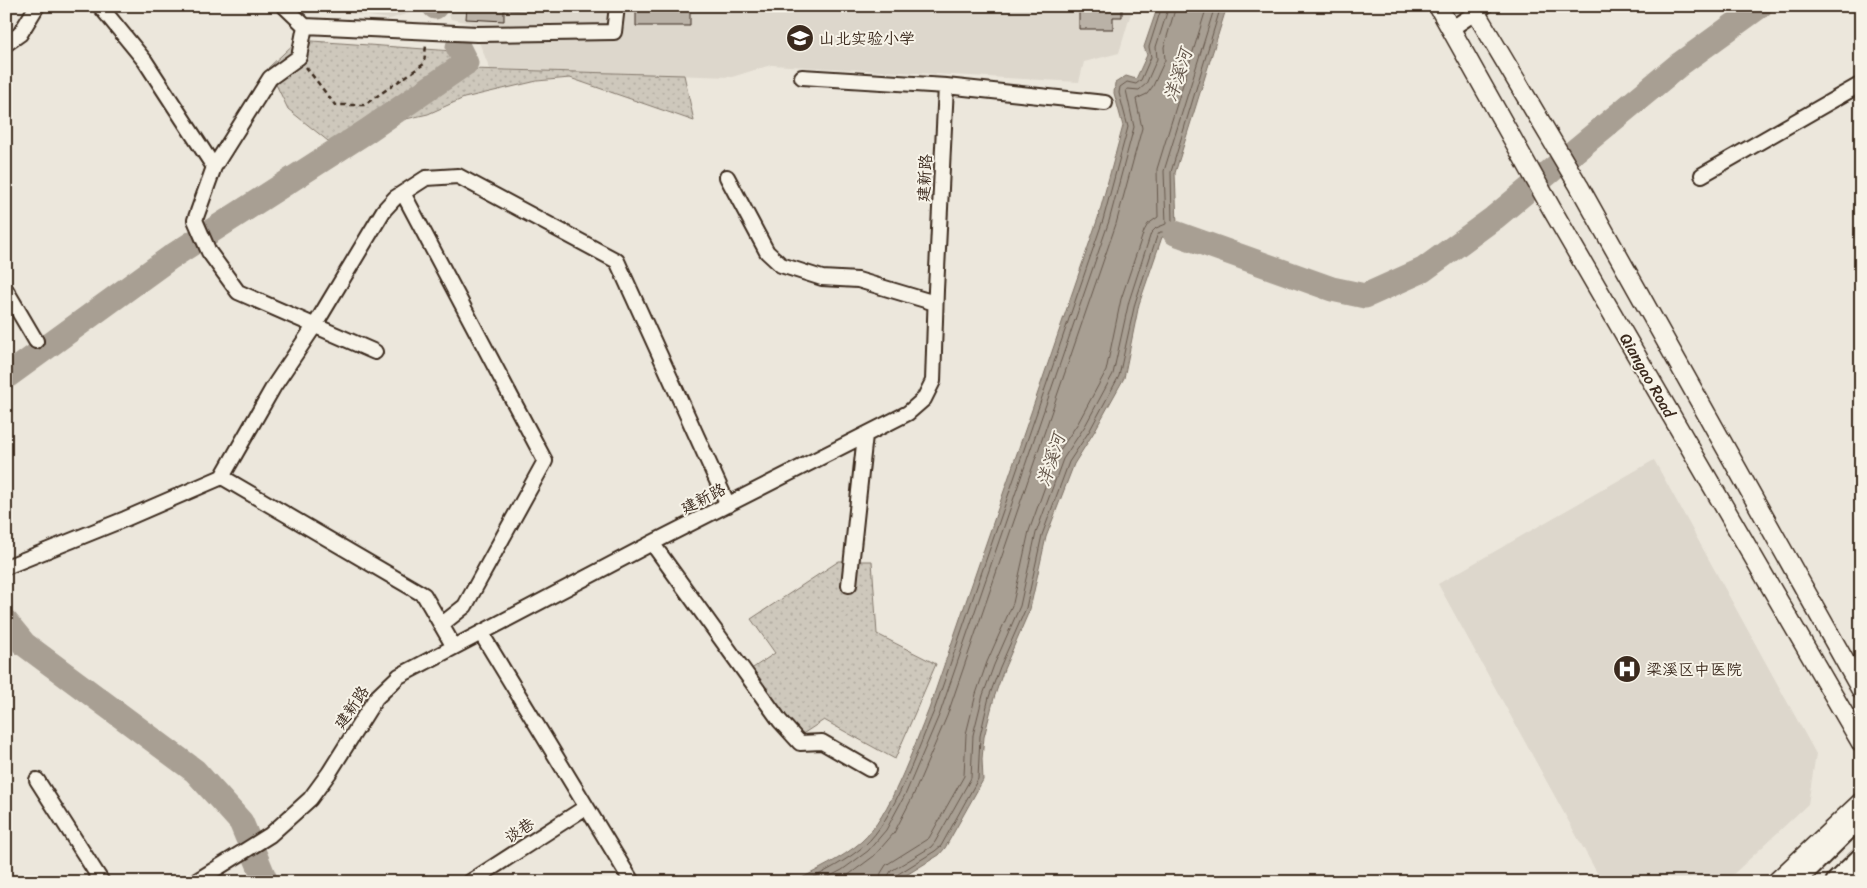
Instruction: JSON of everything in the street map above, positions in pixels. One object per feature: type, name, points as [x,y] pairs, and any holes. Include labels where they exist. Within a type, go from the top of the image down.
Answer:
[{"type":"highway","points":[[1793,882],[1861,815]]},
{"type":"highway","points":[[1837,882],[1861,859]]},
{"type":"main road","name":"Qiangao Road","points":[[1438,6],[1534,174],[1554,213],[1861,743]]},
{"type":"main road","name":"Qiangao Road","points":[[1477,9],[1579,186],[1861,690]]},
{"type":"main road","points":[[1776,882],[1861,802]]},
{"type":"main road","points":[[1848,882],[1861,870]]},
{"type":"street","points":[[6,44],[20,34],[37,6]]},
{"type":"street","points":[[100,6],[145,61],[214,167]]},
{"type":"street","points":[[284,6],[305,26],[477,34],[614,32],[617,6]]},
{"type":"street","points":[[1451,29],[1477,9]]},
{"type":"street","points":[[305,26],[299,57],[270,78],[214,167],[195,220],[209,252],[238,292],[375,352]]},
{"type":"street","points":[[802,77],[946,86],[1105,103]]},
{"type":"street","points":[[1702,175],[1861,84]]},
{"type":"street","name":"建新路","points":[[195,882],[270,835],[310,799],[329,773],[376,698],[399,676],[652,543],[908,413],[924,399],[933,382],[946,86]]},
{"type":"street","points":[[6,567],[126,519],[222,476],[274,386],[315,325],[384,210],[396,198],[426,178],[458,176],[617,261],[728,505]]},
{"type":"street","points":[[727,176],[767,252],[781,265],[822,278],[858,280],[935,303]]},
{"type":"street","points":[[403,193],[546,461],[465,606],[441,625]]},
{"type":"street","points":[[6,290],[36,341]]},
{"type":"street","points":[[849,585],[865,435]]},
{"type":"street","points":[[222,476],[424,595],[454,647]]},
{"type":"street","points":[[652,543],[780,722],[800,743],[822,742],[869,769]]},
{"type":"street","points":[[481,633],[632,882]]},
{"type":"street","points":[[36,780],[102,882]]},
{"type":"street","name":"谈巷","points":[[470,882],[586,807]]},
{"type":"path","points":[[299,57],[335,105],[364,105],[424,64],[427,31]]},
{"type":"shaded area","points":[[301,6],[425,6],[426,8],[390,19]]},
{"type":"shaded area","name":"山北实验小学","points":[[445,6],[1133,6],[1119,53],[1084,62],[1079,82],[771,65],[732,77],[490,69],[471,23],[451,19]]},
{"type":"shaded area","points":[[298,40],[453,51],[458,61],[333,145],[288,109],[268,68]]},
{"type":"shaded area","points":[[471,69],[684,75],[694,121],[570,78],[537,81],[464,98],[428,114],[397,121]]},
{"type":"shaded area","name":"梁溪区中医院","points":[[1654,460],[1816,754],[1808,804],[1725,882],[1602,882],[1438,584]]},
{"type":"shaded area","points":[[839,561],[872,561],[877,634],[936,664],[895,759],[824,720],[801,735],[750,670],[775,653],[751,619]]},
{"type":"water","name":"洋溪河","points":[[1158,6],[1227,6],[1175,173],[1177,224],[1175,233],[1171,238],[1162,237],[1139,304],[1124,378],[1074,464],[1046,537],[1030,609],[1004,669],[994,698],[984,737],[983,780],[945,848],[939,855],[895,882],[794,882],[837,859],[861,842],[872,831],[891,799],[909,761],[929,709],[1098,218],[1123,126],[1114,93],[1115,83],[1126,76],[1136,79],[1147,55],[1144,47]]},
{"type":"building","points":[[467,6],[528,6],[528,11],[504,10],[504,21],[466,19]]},
{"type":"building","points":[[636,6],[690,6],[690,26],[636,26]]},
{"type":"building","points":[[1079,6],[1122,6],[1122,17],[1113,17],[1113,29],[1079,29]]},
{"type":"waterway","points":[[1175,233],[1332,289],[1365,296],[1423,270],[1494,218],[1680,64],[1760,6]]},
{"type":"waterway","points":[[6,377],[171,257],[367,131],[466,63],[458,47]]},
{"type":"waterway","points":[[6,622],[24,644],[195,771],[241,822],[266,882]]},
{"type":"place","name":"山北实验小学","points":[[800,38]]},
{"type":"place","name":"梁溪区中医院","points":[[1627,669]]}]
